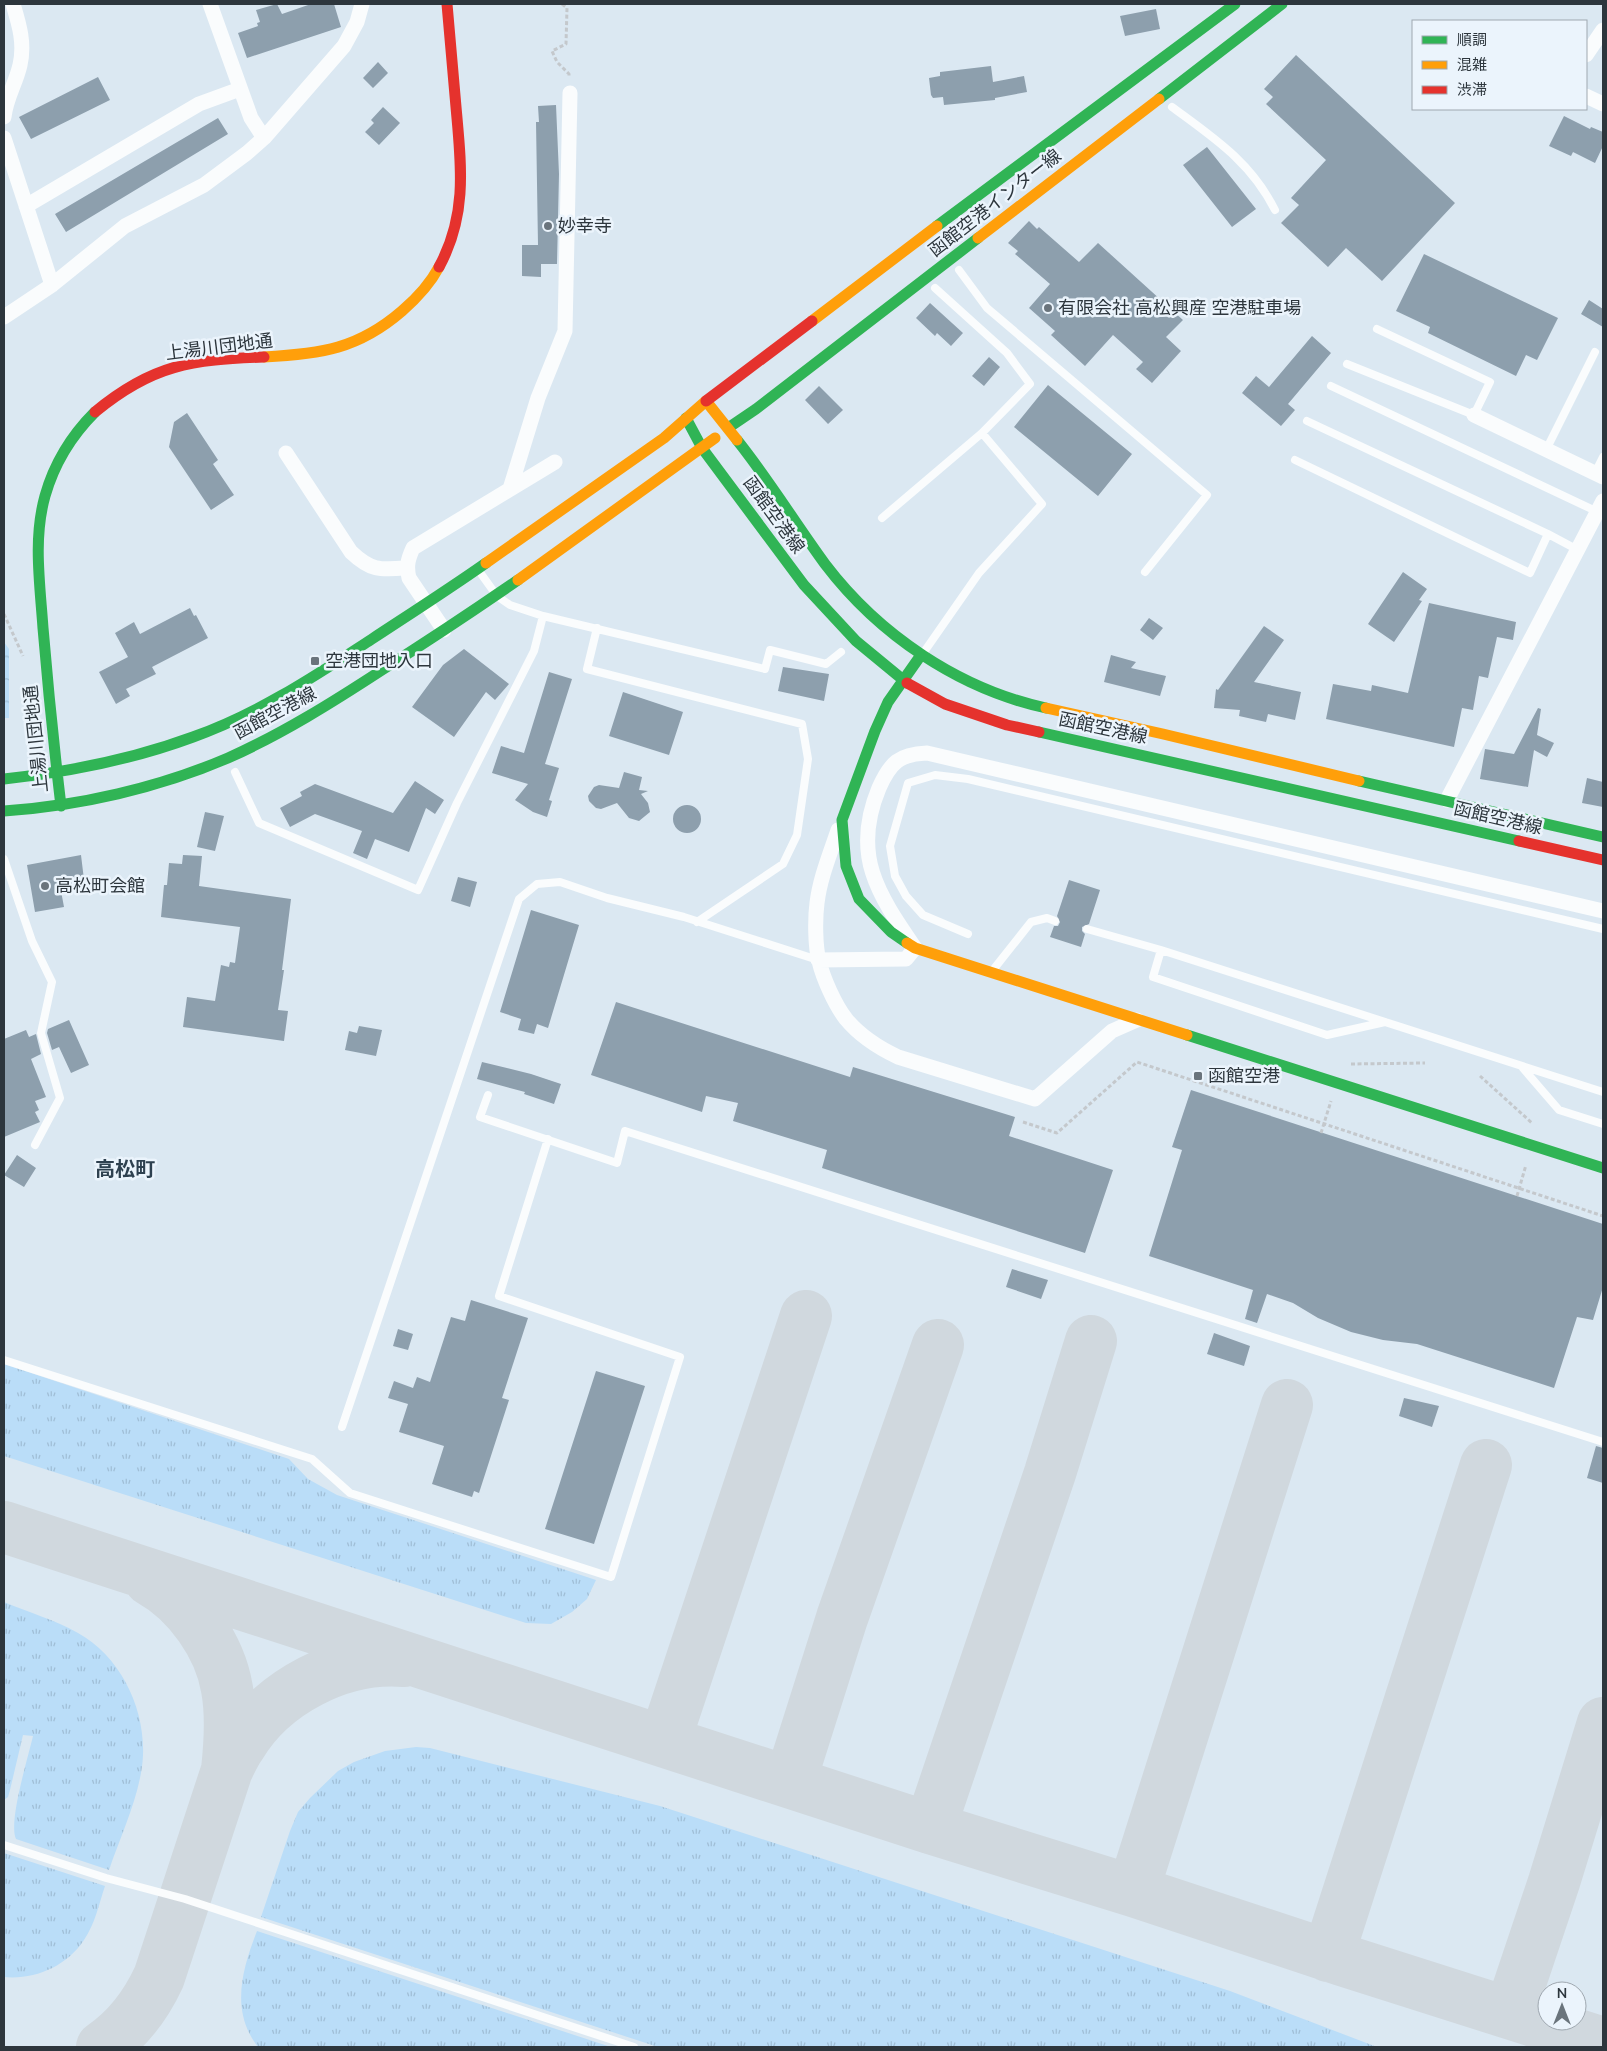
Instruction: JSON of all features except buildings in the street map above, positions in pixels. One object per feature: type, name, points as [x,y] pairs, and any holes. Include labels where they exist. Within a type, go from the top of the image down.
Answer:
[{"type":"main road","name":"上湯川団地通","points":[[61,806],[38,570],[45,496],[61,456],[82,425],[94,413],[145,377],[188,364],[302,355],[344,347],[382,328],[411,304],[427,287],[449,251],[455,233],[461,199],[462,175],[447,4]]},
{"type":"main road","name":"函館空港インター線","points":[[706,401],[1235,4]]},
{"type":"main road","name":"函館空港インター線","points":[[728,428],[756,409],[1282,4]]},
{"type":"main road","name":"函館空港線","points":[[4,779],[57,773],[99,765],[151,751],[194,736],[254,711],[304,683],[478,569],[664,438],[706,401],[728,428],[826,565],[871,615],[921,655],[956,676],[1017,702],[1603,837]]},
{"type":"main road","name":"函館空港線","points":[[686,418],[702,448],[804,585],[856,641],[902,681],[945,704],[1007,725],[1603,860]]},
{"type":"main road","name":"函館空港線","points":[[4,812],[61,806],[108,796],[175,777],[229,757],[363,684],[497,596],[728,428]]},
{"type":"main road","points":[[921,655],[888,702],[875,731],[842,820],[842,848],[846,866],[859,899],[890,932],[915,948],[1603,1168]]},
{"type":"street","points":[[4,117],[22,51],[22,37],[13,4]]},
{"type":"street","points":[[210,4],[251,118],[264,138]]},
{"type":"street","points":[[4,317],[52,285],[125,226],[204,184],[246,154],[264,138],[344,46],[357,22],[362,4]]},
{"type":"street","points":[[1587,54],[1603,30]]},
{"type":"street","points":[[26,206],[198,104],[240,89]]},
{"type":"street","points":[[510,489],[538,398],[566,331],[570,93]]},
{"type":"street","points":[[1587,96],[1603,104]]},
{"type":"street","points":[[4,138],[52,285]]},
{"type":"street","points":[[1474,415],[1599,475]]},
{"type":"street","points":[[286,453],[351,552],[364,564],[379,570],[406,568]]},
{"type":"street","points":[[444,630],[408,578],[406,568],[413,548],[555,462]]},
{"type":"street","points":[[1447,800],[1601,506]]},
{"type":"street","points":[[818,960],[906,958],[915,948],[892,914],[878,887],[870,865],[867,839],[871,810],[884,777],[891,766],[900,758],[928,752],[1603,911]]},
{"type":"street","points":[[842,820],[820,887],[817,904],[818,960],[835,1000],[846,1019],[881,1048],[898,1057],[1035,1099],[1112,1032],[1136,1020]]},
{"type":"lane","points":[[1172,107],[1234,154],[1265,190],[1274,210]]},
{"type":"lane","points":[[959,270],[988,308],[1207,495],[1145,572]]},
{"type":"lane","points":[[882,518],[982,433],[1030,384],[1007,353],[935,288]]},
{"type":"lane","points":[[1347,364],[1474,415],[1490,382],[1377,329]]},
{"type":"lane","points":[[1546,450],[1595,352]]},
{"type":"lane","points":[[1331,386],[1601,506]]},
{"type":"lane","points":[[1307,421],[1548,534],[1578,550]]},
{"type":"lane","points":[[921,655],[979,573],[1042,504],[982,433]]},
{"type":"lane","points":[[1599,475],[1603,457]]},
{"type":"lane","points":[[1295,460],[1530,573],[1548,534]]},
{"type":"lane","points":[[478,569],[497,596],[510,605],[543,616],[765,668],[770,650],[826,664],[841,652]]},
{"type":"lane","points":[[235,772],[259,822],[418,890],[457,803],[534,650],[543,616]]},
{"type":"lane","points":[[597,628],[587,669],[802,724],[808,759],[797,835],[783,864],[697,922]]},
{"type":"lane","points":[[968,934],[923,915],[906,896],[895,876],[890,846],[908,783],[935,775],[968,779],[1603,929]]},
{"type":"lane","points":[[4,859],[32,941],[52,982],[41,1033],[60,1098],[35,1145]]},
{"type":"lane","points":[[342,1427],[519,899],[537,884],[560,882],[607,898],[697,922],[818,960]]},
{"type":"lane","points":[[992,972],[1032,922],[1047,918],[1056,921]]},
{"type":"lane","points":[[1087,930],[1161,950],[1603,1092]]},
{"type":"lane","points":[[1161,950],[1153,977],[1327,1035],[1387,1022]]},
{"type":"lane","points":[[1522,1066],[1559,1110],[1603,1124]]},
{"type":"lane","points":[[488,1095],[480,1118],[617,1163],[625,1131],[1603,1442]]},
{"type":"lane","points":[[4,1360],[312,1458],[350,1492],[611,1577],[680,1356],[499,1296],[548,1139]]},
{"type":"lane","points":[[4,1845],[106,1878],[185,1899],[634,2047]]},
{"type":"path","points":[[562,4],[567,8],[566,44],[552,51],[557,62],[569,74],[570,93]]},
{"type":"path","points":[[4,614],[25,659]]},
{"type":"path","points":[[1023,1122],[1057,1134],[1137,1062],[1603,1216]]},
{"type":"green space","points":[[4,642],[9,649],[9,718],[4,718]]},
{"type":"green space","points":[[4,1364],[289,1459],[308,1479],[337,1495],[596,1580],[587,1599],[572,1612],[551,1624],[526,1623],[4,1456]]},
{"type":"green space","points":[[4,1602],[60,1624],[95,1644],[109,1658],[131,1693],[138,1712],[142,1732],[143,1753],[141,1773],[131,1810],[109,1870],[16,1839],[14,1831],[17,1805],[33,1736],[23,1735],[8,1797],[4,1800]]},
{"type":"green space","points":[[416,1747],[430,1748],[660,1806],[1230,1991],[1377,2047],[658,2047],[261,1917],[290,1831],[298,1812],[310,1798],[338,1771],[354,1762],[385,1751]]},
{"type":"green space","points":[[4,1853],[105,1886],[94,1921],[84,1940],[68,1958],[38,1974],[4,1977]]},
{"type":"green space","points":[[257,1931],[611,2047],[258,2047],[249,2033],[241,2005],[243,1975]]},
{"type":"taxiway","points":[[665,1740],[806,1316]]},
{"type":"taxiway","points":[[930,1828],[1050,1473],[1091,1341]]},
{"type":"taxiway","points":[[790,1782],[842,1618],[938,1345]]},
{"type":"taxiway","points":[[1133,1891],[1287,1405]]},
{"type":"taxiway","points":[[1328,1956],[1486,1465]]},
{"type":"taxiway","points":[[4,1527],[930,1828],[1133,1891],[1603,2043]]},
{"type":"taxiway","points":[[150,1580],[164,1589],[189,1612],[210,1641],[217,1657],[223,1673],[230,1709],[230,1740],[227,1770]]},
{"type":"taxiway","points":[[102,2047],[128,2025],[148,1997],[159,1977],[227,1770],[238,1749],[254,1727],[270,1709],[310,1681],[333,1671],[356,1665],[380,1661],[404,1661]]},
{"type":"taxiway","points":[[1510,2013],[1554,1882],[1603,1723]]},
{"type":"traffic: fast","points":[[937,226],[1235,4]]},
{"type":"traffic: fast","points":[[1159,99],[1282,4]]},
{"type":"traffic: fast","points":[[728,428],[756,409],[978,238]]},
{"type":"traffic: fast","points":[[61,806],[40,595],[39,529],[41,512],[53,473],[71,440],[95,412]]},
{"type":"traffic: fast","points":[[686,418],[702,448],[804,585],[856,641],[907,683]]},
{"type":"traffic: fast","points":[[737,440],[825,564],[846,590],[870,614],[923,656],[952,673],[1014,699],[1046,708]]},
{"type":"traffic: fast","points":[[4,779],[76,769],[123,759],[217,728],[286,693],[351,653],[486,563]]},
{"type":"traffic: fast","points":[[4,811],[61,805],[118,794],[174,778],[228,758],[268,739],[326,706],[518,580]]},
{"type":"traffic: fast","points":[[907,943],[891,932],[859,899],[846,866],[842,820],[875,731],[888,702],[921,655]]},
{"type":"traffic: fast","points":[[1039,732],[1519,841]]},
{"type":"traffic: fast","points":[[1359,781],[1603,837]]},
{"type":"traffic: fast","points":[[1187,1035],[1603,1168]]},
{"type":"traffic: slow","points":[[978,238],[1159,99]]},
{"type":"traffic: slow","points":[[812,321],[937,226]]},
{"type":"traffic: slow","points":[[264,357],[321,351],[338,347],[370,334],[386,324],[413,301],[439,267]]},
{"type":"traffic: slow","points":[[486,563],[664,438],[706,401],[737,440]]},
{"type":"traffic: slow","points":[[518,580],[715,438]]},
{"type":"traffic: slow","points":[[1046,708],[1359,781]]},
{"type":"traffic: slow","points":[[907,943],[915,948],[1187,1035]]},
{"type":"traffic: jam","points":[[439,267],[455,228],[460,188],[460,149],[447,4]]},
{"type":"traffic: jam","points":[[706,401],[812,321]]},
{"type":"traffic: jam","points":[[95,412],[116,396],[155,374],[194,363],[264,357]]},
{"type":"traffic: jam","points":[[907,683],[945,704],[1007,725],[1039,732]]},
{"type":"traffic: jam","points":[[1519,841],[1603,860]]},
{"type":"place","name":"妙幸寺","points":[[548,226]]},
{"type":"place","name":"有限会社 高松興産 空港駐車場","points":[[1048,308]]},
{"type":"place","name":"空港団地入口","points":[[315,661]]},
{"type":"place","name":"高松町会館","points":[[45,886]]},
{"type":"place","name":"函館空港","points":[[1198,1076]]},
{"type":"district","name":"高松町","points":[[125,1169]]}]
